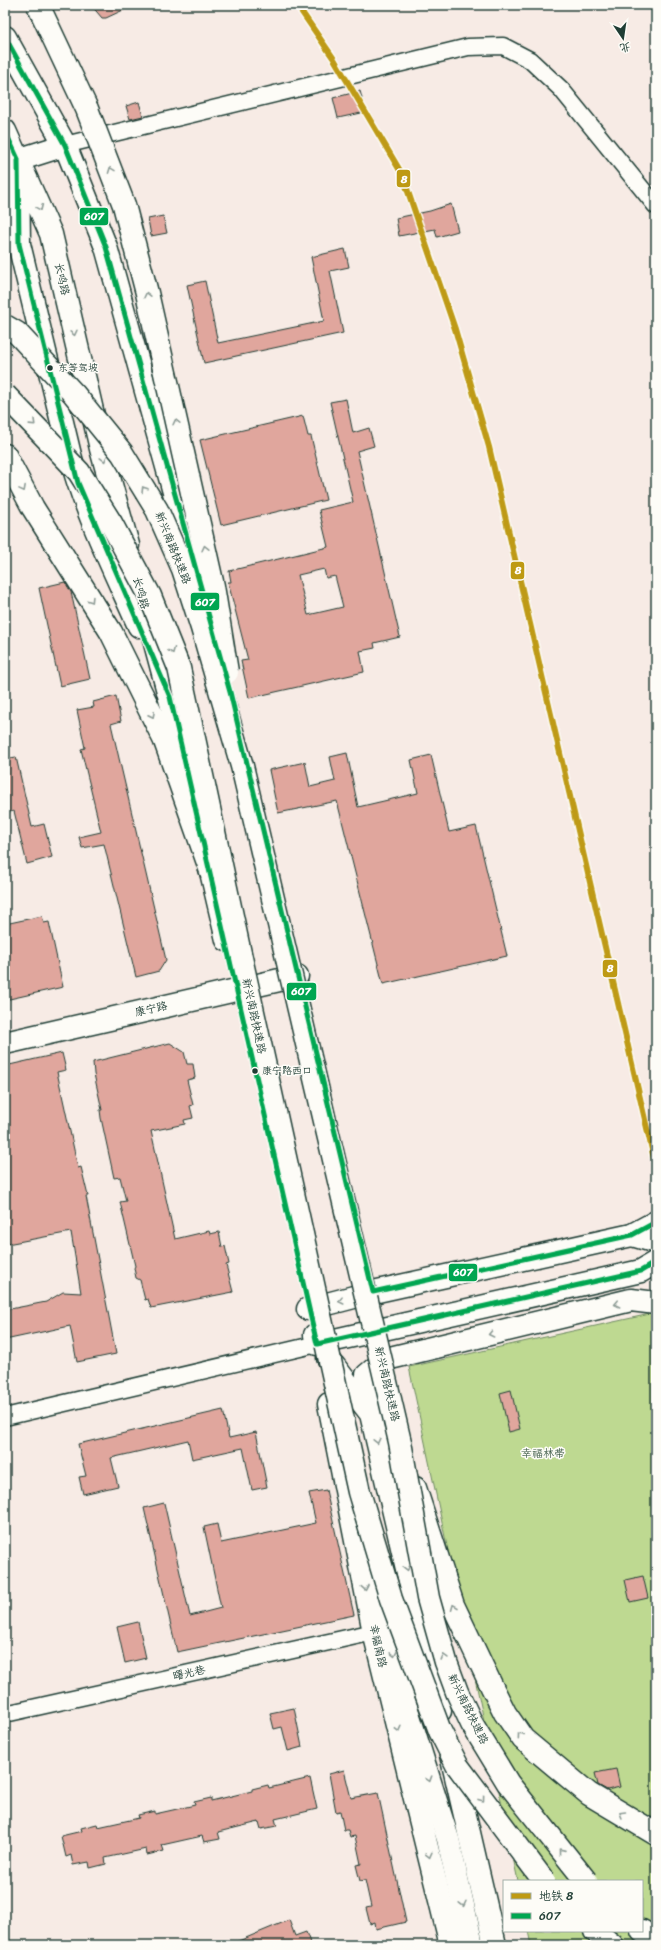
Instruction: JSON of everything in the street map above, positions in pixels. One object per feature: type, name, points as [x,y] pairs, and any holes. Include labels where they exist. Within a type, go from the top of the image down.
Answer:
[{"type":"main road","points":[[38,5],[87,109],[124,205],[147,293],[213,586],[242,766]]},
{"type":"main road","points":[[8,50],[65,145],[106,247],[222,662],[382,1328]]},
{"type":"main road","name":"长鸣路","points":[[5,131],[12,161],[51,234],[101,448],[170,697],[238,989],[317,1344]]},
{"type":"main road","points":[[65,145],[12,161],[19,244],[78,483],[170,697]]},
{"type":"main road","name":"新兴南路快速路","points":[[5,326],[17,333],[74,394],[122,453],[158,510],[183,569],[202,628],[242,766],[400,1442],[428,1598],[446,1662],[457,1692],[472,1724],[508,1783],[585,1880]]},
{"type":"main road","name":"新兴南路快速路","points":[[5,395],[80,472],[111,523],[150,596],[179,668],[238,944],[359,1492],[391,1599],[440,1731],[457,1764],[543,1880]]},
{"type":"main road","points":[[5,455],[33,508],[111,632],[165,741],[238,944]]},
{"type":"main road","name":"康宁路","points":[[5,1043],[297,976]]},
{"type":"main road","points":[[308,1309],[373,1292],[632,1235],[656,1222]]},
{"type":"main road","points":[[632,1235],[656,1242]]},
{"type":"main road","points":[[371,1414],[317,1344],[382,1328],[641,1271],[656,1262]]},
{"type":"main road","points":[[495,1945],[371,1414],[367,1375],[386,1359],[631,1300],[656,1303]]},
{"type":"main road","name":"幸福南路","points":[[317,1344],[374,1632],[451,1945]]},
{"type":"main road","points":[[400,1442],[453,1605],[478,1660],[505,1713],[523,1739],[545,1760],[589,1794],[656,1834]]},
{"type":"main road","points":[[359,1492],[404,1700],[448,1839],[472,1945]]},
{"type":"main road","points":[[596,1932],[612,1945]]},
{"type":"main road","points":[[643,1932],[656,1941]]},
{"type":"street","points":[[65,145],[468,47],[503,46],[530,60],[561,89],[656,206]]},
{"type":"street","points":[[5,1417],[317,1344]]},
{"type":"street","name":"曙光巷","points":[[5,1714],[374,1632]]},
{"type":"green space","name":"幸福林带","points":[[650,1314],[656,1320],[656,1945],[531,1945],[528,1932],[643,1932],[643,1880],[518,1880],[409,1367]]},
{"type":"building","points":[[91,5],[134,5],[106,18],[102,18]]},
{"type":"building","points":[[360,91],[366,112],[338,118],[333,98]]},
{"type":"building","points":[[139,102],[143,116],[130,119],[126,106]]},
{"type":"building","points":[[451,204],[458,231],[437,237],[435,229],[399,236],[396,218],[430,211]]},
{"type":"building","points":[[163,216],[167,233],[151,236],[148,219]]},
{"type":"building","points":[[345,249],[349,267],[330,271],[343,333],[204,363],[187,285],[205,281],[218,343],[324,321],[311,257]]},
{"type":"building","points":[[346,399],[353,433],[369,428],[374,446],[357,451],[400,637],[374,643],[375,648],[360,651],[364,672],[249,698],[241,661],[248,660],[228,582],[231,582],[229,571],[328,547],[319,510],[353,502],[330,402]],"holes":[[[324,569],[326,578],[335,576],[343,607],[308,615],[298,575]]]},
{"type":"building","points":[[303,416],[308,436],[311,436],[326,500],[221,525],[200,440]]},
{"type":"building","points":[[65,582],[71,592],[90,679],[60,686],[39,588]]},
{"type":"building","points":[[116,696],[121,721],[111,724],[166,960],[159,971],[136,977],[104,844],[82,848],[79,837],[101,832],[81,749],[85,748],[77,710],[94,707],[93,702]]},
{"type":"building","points":[[347,753],[358,807],[418,793],[411,760],[431,755],[449,832],[476,826],[507,956],[383,984],[337,801],[278,813],[269,770],[305,762],[310,787],[335,781],[330,757]]},
{"type":"building","points":[[16,757],[32,827],[44,824],[52,857],[27,864],[14,811],[5,813],[5,759]]},
{"type":"building","points":[[42,916],[44,923],[49,922],[63,987],[5,1000],[5,924]]},
{"type":"building","points":[[170,1043],[184,1052],[187,1064],[193,1064],[195,1078],[187,1080],[193,1105],[190,1106],[193,1118],[184,1120],[185,1124],[151,1131],[175,1239],[209,1231],[210,1234],[219,1232],[222,1247],[225,1246],[229,1264],[226,1265],[233,1292],[151,1308],[148,1299],[145,1300],[140,1280],[136,1278],[135,1266],[120,1202],[126,1201],[120,1177],[114,1178],[101,1118],[100,1110],[102,1110],[94,1074],[93,1062]]},
{"type":"building","points":[[62,1053],[66,1070],[57,1072],[78,1168],[81,1167],[88,1196],[86,1196],[116,1354],[77,1362],[70,1326],[5,1340],[5,1310],[46,1302],[63,1292],[81,1293],[71,1232],[7,1244],[5,1235],[5,1066]]},
{"type":"building","points":[[511,1390],[520,1429],[509,1432],[500,1393]]},
{"type":"building","points":[[223,1410],[229,1438],[256,1432],[267,1487],[252,1490],[243,1448],[192,1459],[188,1440],[111,1458],[118,1486],[83,1494],[79,1477],[86,1476],[78,1444]]},
{"type":"building","points":[[326,1490],[354,1615],[177,1652],[144,1508],[164,1503],[190,1616],[221,1608],[204,1527],[217,1524],[221,1543],[316,1523],[309,1493]]},
{"type":"building","points":[[643,1576],[648,1598],[630,1602],[625,1580]]},
{"type":"building","points":[[138,1622],[146,1658],[125,1663],[117,1627]]},
{"type":"building","points":[[294,1708],[302,1747],[288,1751],[282,1727],[274,1729],[270,1713]]},
{"type":"building","points":[[616,1769],[620,1787],[607,1790],[598,1785],[595,1773]]},
{"type":"building","points":[[344,1770],[351,1798],[378,1793],[406,1922],[376,1929],[375,1922],[370,1924],[366,1908],[371,1907],[365,1880],[360,1881],[356,1865],[361,1864],[355,1836],[350,1837],[348,1830],[344,1830],[340,1811],[336,1812],[329,1774]]},
{"type":"building","points":[[310,1778],[317,1809],[275,1819],[277,1826],[261,1829],[259,1822],[218,1832],[220,1839],[204,1842],[202,1836],[162,1845],[164,1851],[147,1855],[146,1849],[105,1858],[106,1864],[90,1868],[89,1862],[73,1865],[71,1855],[66,1857],[61,1836],[82,1831],[81,1828],[97,1824],[98,1827],[139,1818],[138,1815],[155,1811],[155,1814],[195,1805],[194,1802],[211,1798],[211,1801],[252,1791],[252,1789],[268,1785],[269,1788]]},
{"type":"building","points":[[289,1920],[295,1936],[306,1932],[311,1945],[229,1945]]},
{"type":"metro line","name":"8","points":[[297,5],[334,59],[402,174],[455,329],[489,447],[656,1167]]},
{"type":"transit line","name":"607","points":[[5,37],[65,145],[106,247],[230,692],[373,1292],[632,1235],[656,1222]]},
{"type":"transit line","name":"607","points":[[5,131],[18,159],[19,244],[78,483],[170,697],[317,1344],[641,1271],[656,1262]]},
{"type":"place","name":"东等驾坡","points":[[50,368]]},
{"type":"place","name":"康宁路西口","points":[[255,1071]]}]
